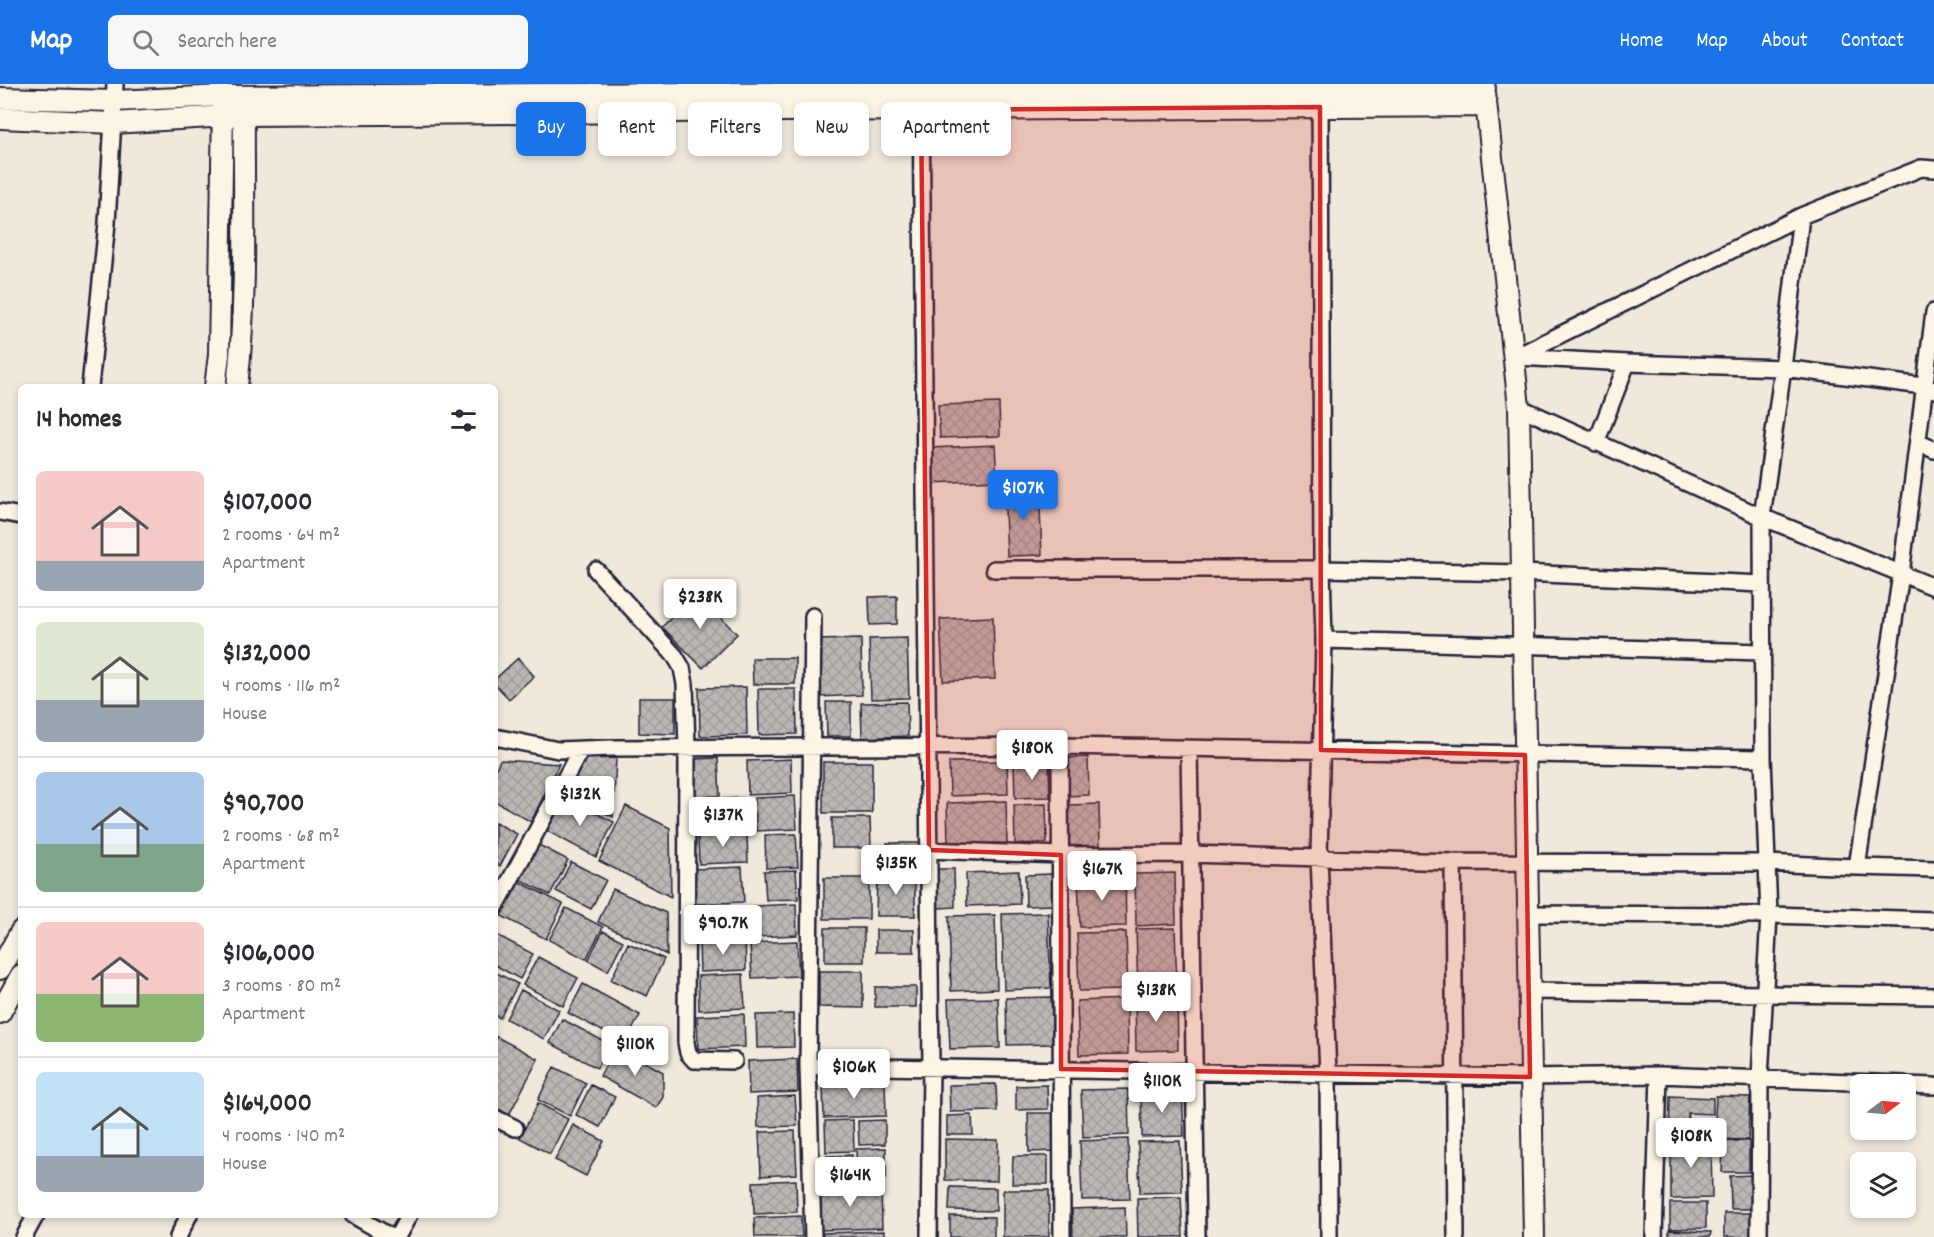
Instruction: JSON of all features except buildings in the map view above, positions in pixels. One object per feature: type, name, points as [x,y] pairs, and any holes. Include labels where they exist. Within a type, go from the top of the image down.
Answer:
[{"type":"street","points":[[0,118],[112,123],[223,116],[244,99],[784,88],[921,95]]},
{"type":"street","points":[[215,384],[219,355],[223,90]]},
{"type":"street","points":[[0,98],[223,90],[244,99],[1485,93],[1520,407],[1534,1237]]},
{"type":"street","points":[[90,384],[103,270],[114,93]]},
{"type":"street","points":[[1320,93],[1324,640],[1318,857],[1328,1074],[1329,1237]]},
{"type":"street","points":[[921,95],[931,1067],[929,1237]]},
{"type":"street","points":[[237,384],[244,243],[244,99]]},
{"type":"street","points":[[1515,357],[1801,216],[1922,168],[1934,169]]},
{"type":"street","points":[[1759,1237],[1760,1078],[1769,915],[1763,758],[1762,517],[1784,368],[1801,216]]},
{"type":"street","points":[[1857,867],[1901,574],[1918,442],[1929,388],[1934,312]]},
{"type":"street","points":[[1515,357],[1784,368],[1929,388]]},
{"type":"street","points":[[1596,443],[1627,363]]},
{"type":"street","points":[[1520,407],[1762,517],[1934,587]]},
{"type":"street","points":[[1918,442],[1934,450]]},
{"type":"street","points":[[0,512],[18,515]]},
{"type":"street","points":[[994,568],[1322,569],[1522,573],[1762,584]]},
{"type":"street","points":[[596,570],[675,656],[682,668],[685,684],[687,748],[686,1042],[688,1053],[694,1060],[734,1061]]},
{"type":"street","points":[[813,616],[808,1066],[813,1237]]},
{"type":"street","points":[[1324,640],[1763,652]]},
{"type":"street","points":[[498,738],[558,750],[928,745],[1763,758]]},
{"type":"street","points":[[1060,746],[1062,1237]]},
{"type":"street","points":[[498,902],[581,749]]},
{"type":"street","points":[[1189,749],[1197,1237]]},
{"type":"street","points":[[929,850],[1061,855],[1191,854],[1453,862],[1767,863],[1934,869]]},
{"type":"street","points":[[1453,862],[1456,1237]]},
{"type":"street","points":[[1527,914],[1769,915],[1934,920]]},
{"type":"street","points":[[0,969],[18,936]]},
{"type":"street","points":[[0,1013],[18,980]]},
{"type":"street","points":[[1529,991],[1765,992],[1934,996]]},
{"type":"street","points":[[808,1066],[1530,1077],[1659,1075],[1850,1082]]},
{"type":"street","points":[[1654,1237],[1659,1075]]},
{"type":"street","points":[[1916,1085],[1934,1086]]},
{"type":"street","points":[[498,1120],[515,1128]]},
{"type":"street","points":[[24,1237],[34,1218]]},
{"type":"street","points":[[178,1237],[188,1218]]},
{"type":"street","points":[[358,1218],[391,1237]]},
{"type":"street","points":[[397,1237],[407,1218]]},
{"type":"highlighted area","points":[[1320,107],[1321,750],[1525,755],[1530,1077],[1061,1069],[1061,855],[929,850],[921,110]]}]
